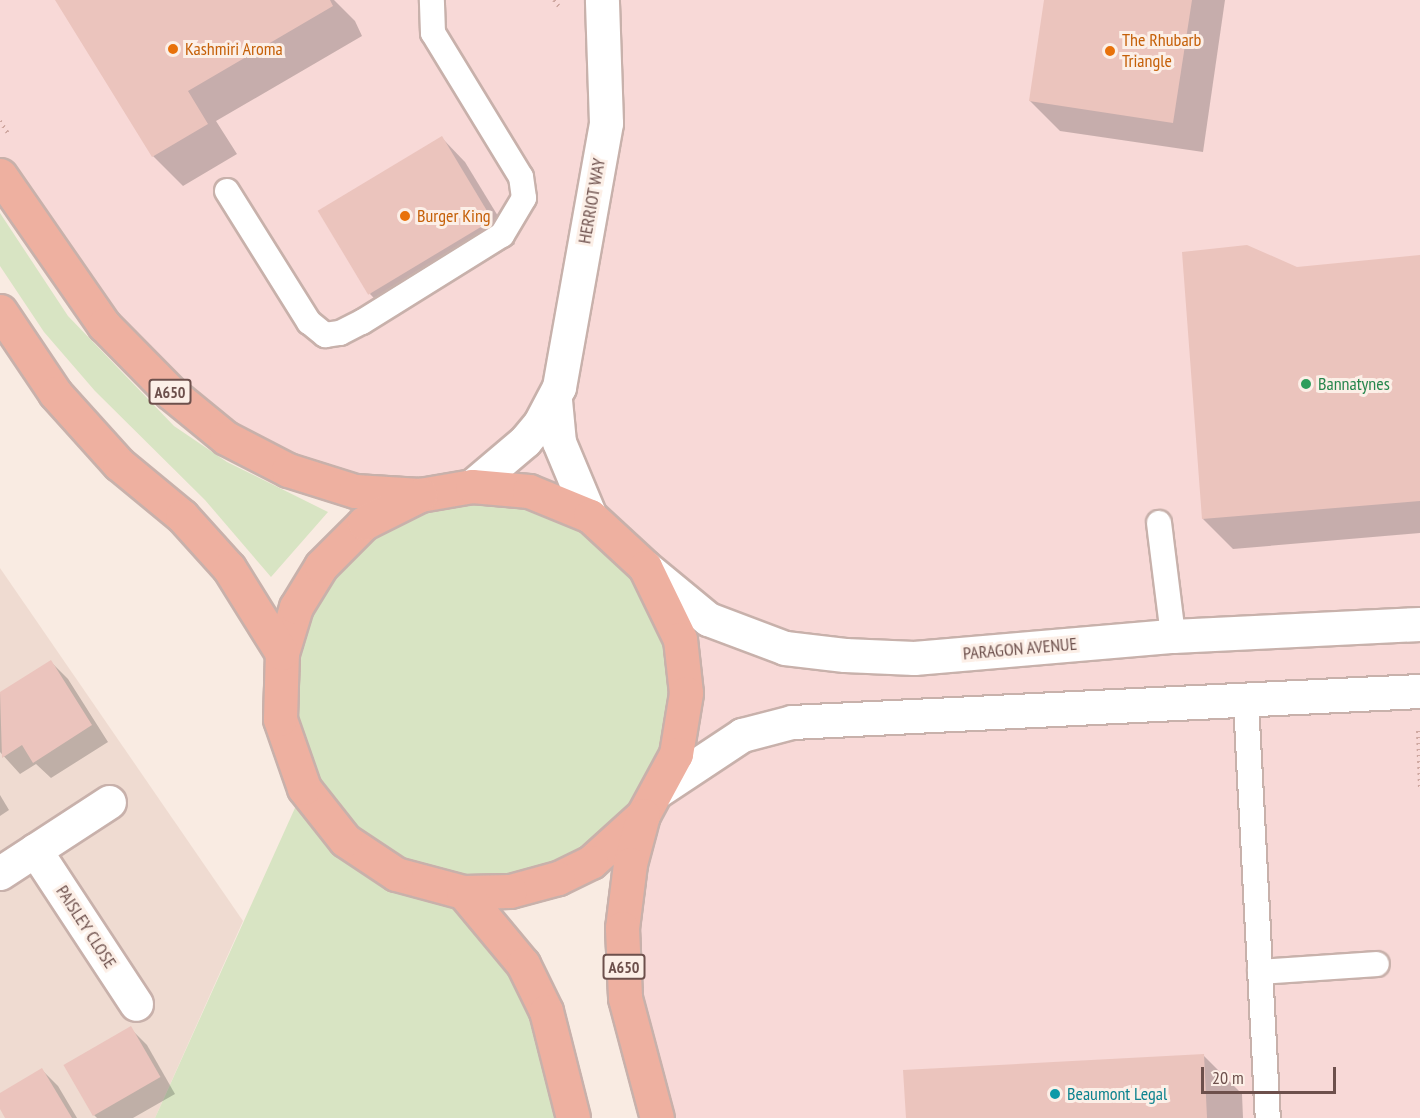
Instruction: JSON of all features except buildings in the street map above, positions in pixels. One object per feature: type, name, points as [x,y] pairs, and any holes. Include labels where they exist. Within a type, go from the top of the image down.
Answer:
[{"type":"highway","name":"A650","points":[[0,175],[104,325],[171,393],[226,438],[288,470],[355,491],[420,495]]},
{"type":"highway","points":[[0,311],[55,393],[119,464],[182,516],[229,568],[282,653]]},
{"type":"highway","points":[[472,486],[529,491],[590,516],[645,567],[680,639],[686,693],[676,754],[651,802],[591,862],[558,878],[510,891],[463,892],[396,874],[345,840],[304,788],[280,719],[282,653],[296,608],[321,566],[364,523],[420,495],[472,486]]},
{"type":"highway","name":"A650","points":[[651,802],[630,864],[622,928],[625,998],[657,1118]]},
{"type":"highway","points":[[463,892],[523,964],[546,1011],[573,1118]]},
{"type":"street","name":"HERRIOT WAY","points":[[590,516],[559,442],[555,400],[606,123],[602,0]]},
{"type":"street","name":"HERRIOT WAY","points":[[472,486],[525,441],[555,400]]},
{"type":"street","name":"PARAGON AVENUE","points":[[645,567],[708,619],[785,648],[914,658],[1173,636],[1420,624]]},
{"type":"street","points":[[651,802],[742,735],[792,722],[1418,692]]},
{"type":"street","points":[[0,873],[109,802]]},
{"type":"street","name":"PAISLEY CLOSE","points":[[35,850],[136,1004]]},
{"type":"lane","points":[[227,191],[309,322],[325,335],[340,333],[362,322],[502,235],[524,198],[521,177],[510,155],[445,56],[433,33],[432,0]]},
{"type":"lane","points":[[1159,523],[1173,636]]},
{"type":"lane","points":[[1246,702],[1268,1118]]},
{"type":"lane","points":[[1260,972],[1377,963]]},
{"type":"path","points":[[554,0],[562,11]]},
{"type":"path","points":[[0,121],[13,141]]},
{"type":"path","points":[[1418,692],[1420,789]]},
{"type":"shaded area","points":[[0,0],[1420,0],[1420,1118],[657,1118],[645,1082],[630,864],[355,491],[171,393],[0,175]]},
{"type":"shaded area","points":[[0,568],[243,921],[155,1118],[0,1118]]},
{"type":"green space","points":[[0,213],[68,316],[174,426],[227,462],[328,512],[271,577],[205,500],[95,391],[44,332],[0,266]]},
{"type":"green space","points":[[472,486],[590,516],[680,639],[676,754],[591,862],[464,892],[493,925],[573,1118],[155,1118],[304,788],[282,653],[364,523]]},
{"type":"place","name":"Kashmiri Aroma","points":[[173,49]]},
{"type":"place","name":"The Rhubarb Triangle","points":[[1110,51]]},
{"type":"place","name":"Burger King","points":[[405,216]]},
{"type":"place","name":"Bannatynes","points":[[1306,384]]},
{"type":"place","name":"Beaumont Legal","points":[[1055,1094]]}]
